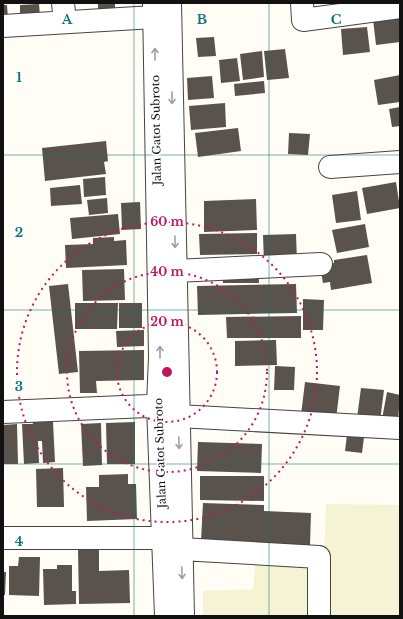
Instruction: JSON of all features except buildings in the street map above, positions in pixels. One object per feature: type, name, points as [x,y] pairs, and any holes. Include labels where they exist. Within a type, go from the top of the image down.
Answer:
[{"type":"street","points":[[302,3],[303,20],[400,7]]},
{"type":"street","points":[[3,26],[64,13],[159,8]]},
{"type":"street","name":"Jalan Gatot Subroto","points":[[159,8],[176,271],[171,409],[173,543],[166,616]]},
{"type":"street","name":"Jalan Gatot Subroto","points":[[159,8],[160,357],[171,409]]},
{"type":"street","points":[[330,167],[400,162]]},
{"type":"street","points":[[176,271],[321,264]]},
{"type":"street","points":[[3,412],[171,409],[400,428]]},
{"type":"street","points":[[3,538],[173,543],[319,557],[318,616]]},
{"type":"street","name":"Jalan Gatot Subroto","points":[[173,543],[183,616]]},
{"type":"shaded area","points":[[326,504],[400,505],[400,616],[203,616],[203,591],[253,589],[256,558],[324,561]]}]
